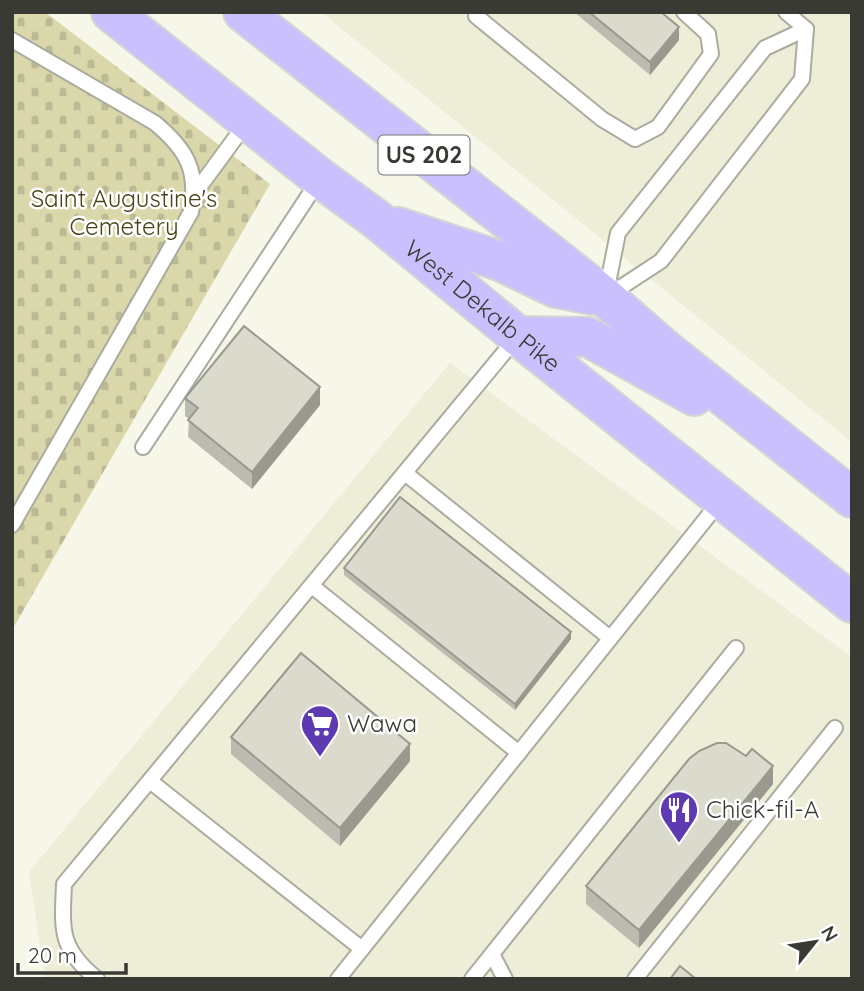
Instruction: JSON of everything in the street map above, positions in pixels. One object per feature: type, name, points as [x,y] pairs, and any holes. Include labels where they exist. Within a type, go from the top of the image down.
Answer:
[{"type":"highway","name":"West Dekalb Pike","points":[[111,12],[320,178],[376,219],[852,603]]},
{"type":"highway","name":"US 202","points":[[243,12],[605,297],[668,352],[852,498]]},
{"type":"highway","points":[[376,219],[500,261],[556,288],[605,297]]},
{"type":"highway","points":[[518,336],[588,337],[802,459]]},
{"type":"lane","points":[[478,12],[476,16],[602,119],[635,139],[658,127],[711,54],[708,34],[684,12]]},
{"type":"lane","points":[[786,12],[806,29]]},
{"type":"lane","points":[[605,297],[661,261],[802,79],[806,29]]},
{"type":"lane","points":[[605,297],[618,233],[765,48],[806,29]]},
{"type":"lane","points":[[12,40],[155,123],[173,138],[184,151],[192,173],[195,193],[191,212],[12,525]]},
{"type":"lane","points":[[195,193],[248,121]]},
{"type":"lane","points":[[143,447],[320,178]]},
{"type":"lane","points":[[97,979],[77,962],[62,928],[64,884],[518,336]]},
{"type":"lane","points":[[405,473],[610,638]]},
{"type":"lane","points":[[338,979],[721,498]]},
{"type":"lane","points":[[312,586],[519,752]]},
{"type":"lane","points":[[472,979],[736,648]]},
{"type":"lane","points":[[635,979],[835,728]]},
{"type":"lane","points":[[150,781],[362,949]]},
{"type":"lane","points":[[492,954],[505,979]]},
{"type":"shaded area","points":[[321,12],[852,12],[852,442]]},
{"type":"shaded area","points":[[450,363],[852,657],[852,979],[45,979],[29,872]]},
{"type":"green space","name":"Saint Augustine's Cemetery","points":[[12,12],[45,12],[270,184],[12,630]]},
{"type":"building","points":[[589,12],[661,12],[679,27],[650,62]]},
{"type":"building","points":[[244,326],[320,387],[252,472],[188,420],[198,408],[185,398]]},
{"type":"building","name":"Wawa","points":[[400,497],[571,632],[515,704],[344,568]]},
{"type":"building","name":"Wawa","points":[[301,653],[410,744],[340,828],[231,737]]},
{"type":"building","name":"Chick-fil-A","points":[[717,743],[726,743],[746,756],[752,749],[773,766],[639,930],[586,886],[689,759]]},
{"type":"building","points":[[680,966],[696,979],[670,979]]},
{"type":"place","name":"Wawa","points":[[320,758]]},
{"type":"place","name":"Chick-fil-A","points":[[679,844]]}]
